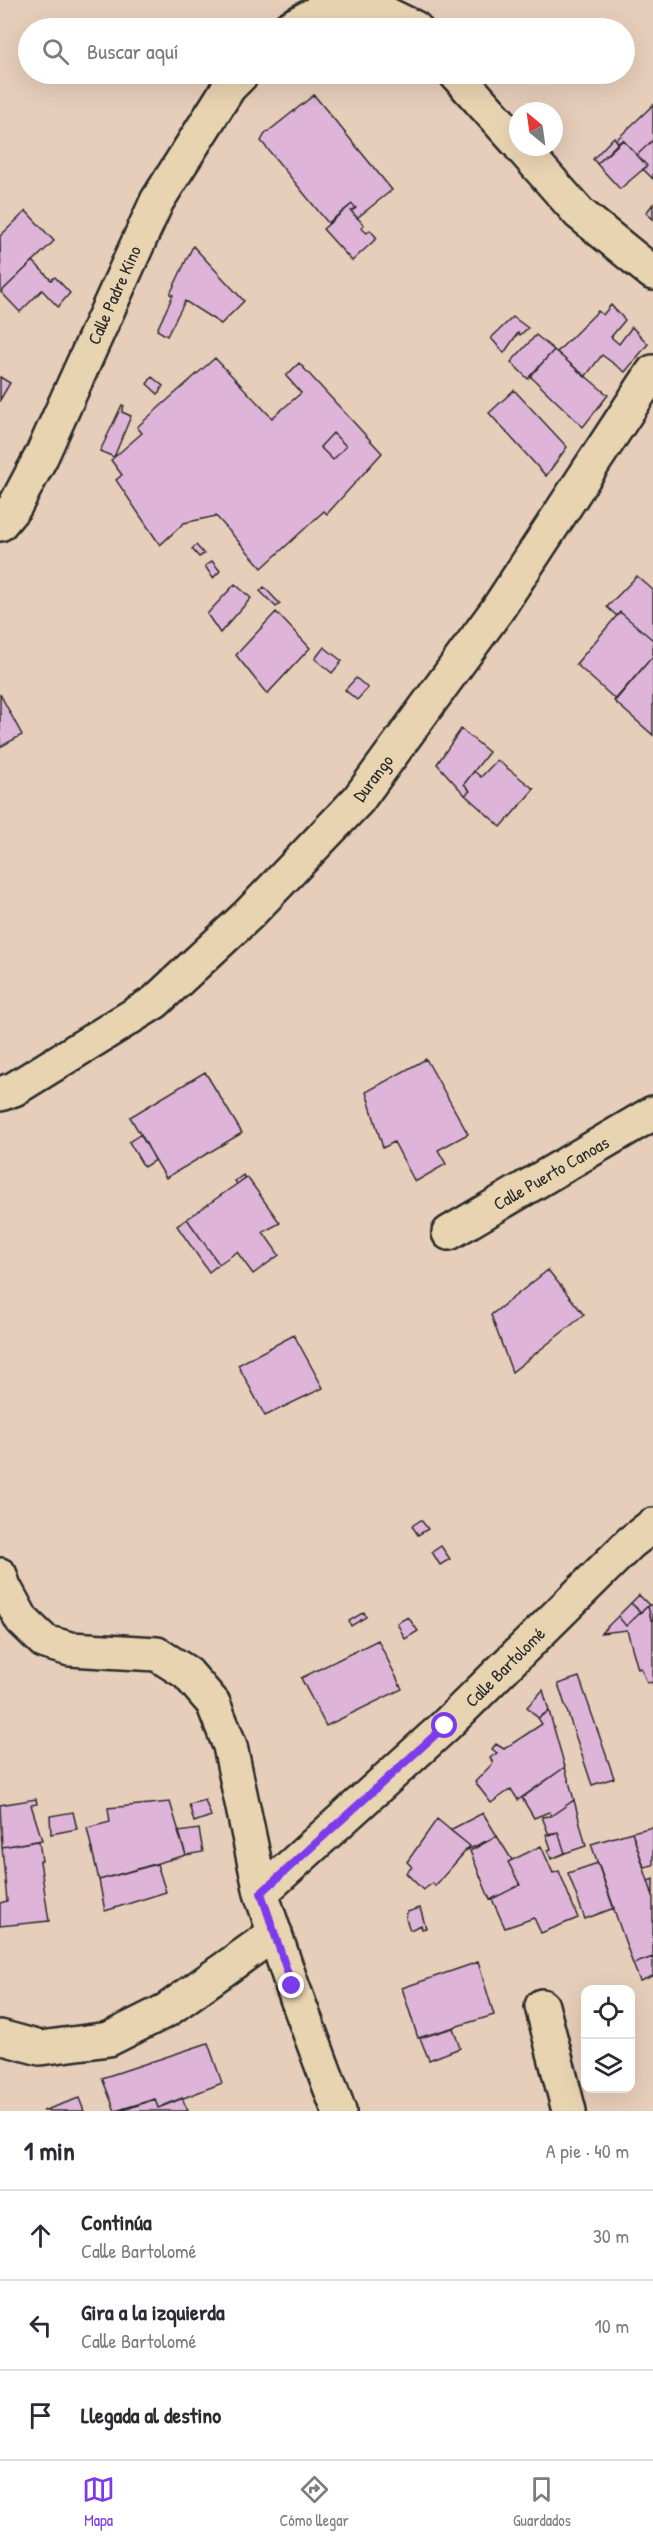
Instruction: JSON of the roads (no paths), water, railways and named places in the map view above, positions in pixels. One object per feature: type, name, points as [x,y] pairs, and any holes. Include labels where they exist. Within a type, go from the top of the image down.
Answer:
[{"type":"street","points":[[308,18],[328,7],[374,8],[394,18]]},
{"type":"street","name":"Calle Padre Kino","points":[[0,524],[15,506],[42,455],[157,201],[232,84]]},
{"type":"street","points":[[465,84],[509,133]]},
{"type":"street","points":[[529,156],[579,213],[653,273]]},
{"type":"street","name":"Durango","points":[[0,1094],[14,1089],[155,1002],[248,915],[358,800],[497,610],[653,372]]},
{"type":"street","name":"Calle Puerto Canoas","points":[[449,1233],[653,1113]]},
{"type":"street","name":"Calle Bartolomé","points":[[261,1893],[445,1726],[630,1543],[653,1525]]},
{"type":"street","points":[[0,1575],[22,1620],[45,1642],[70,1649],[157,1654],[187,1673],[213,1703],[230,1746],[261,1893],[339,2111]]},
{"type":"street","points":[[0,2037],[40,2048],[109,2038],[167,2010],[275,1934]]},
{"type":"street","points":[[542,2006],[569,2111]]}]
